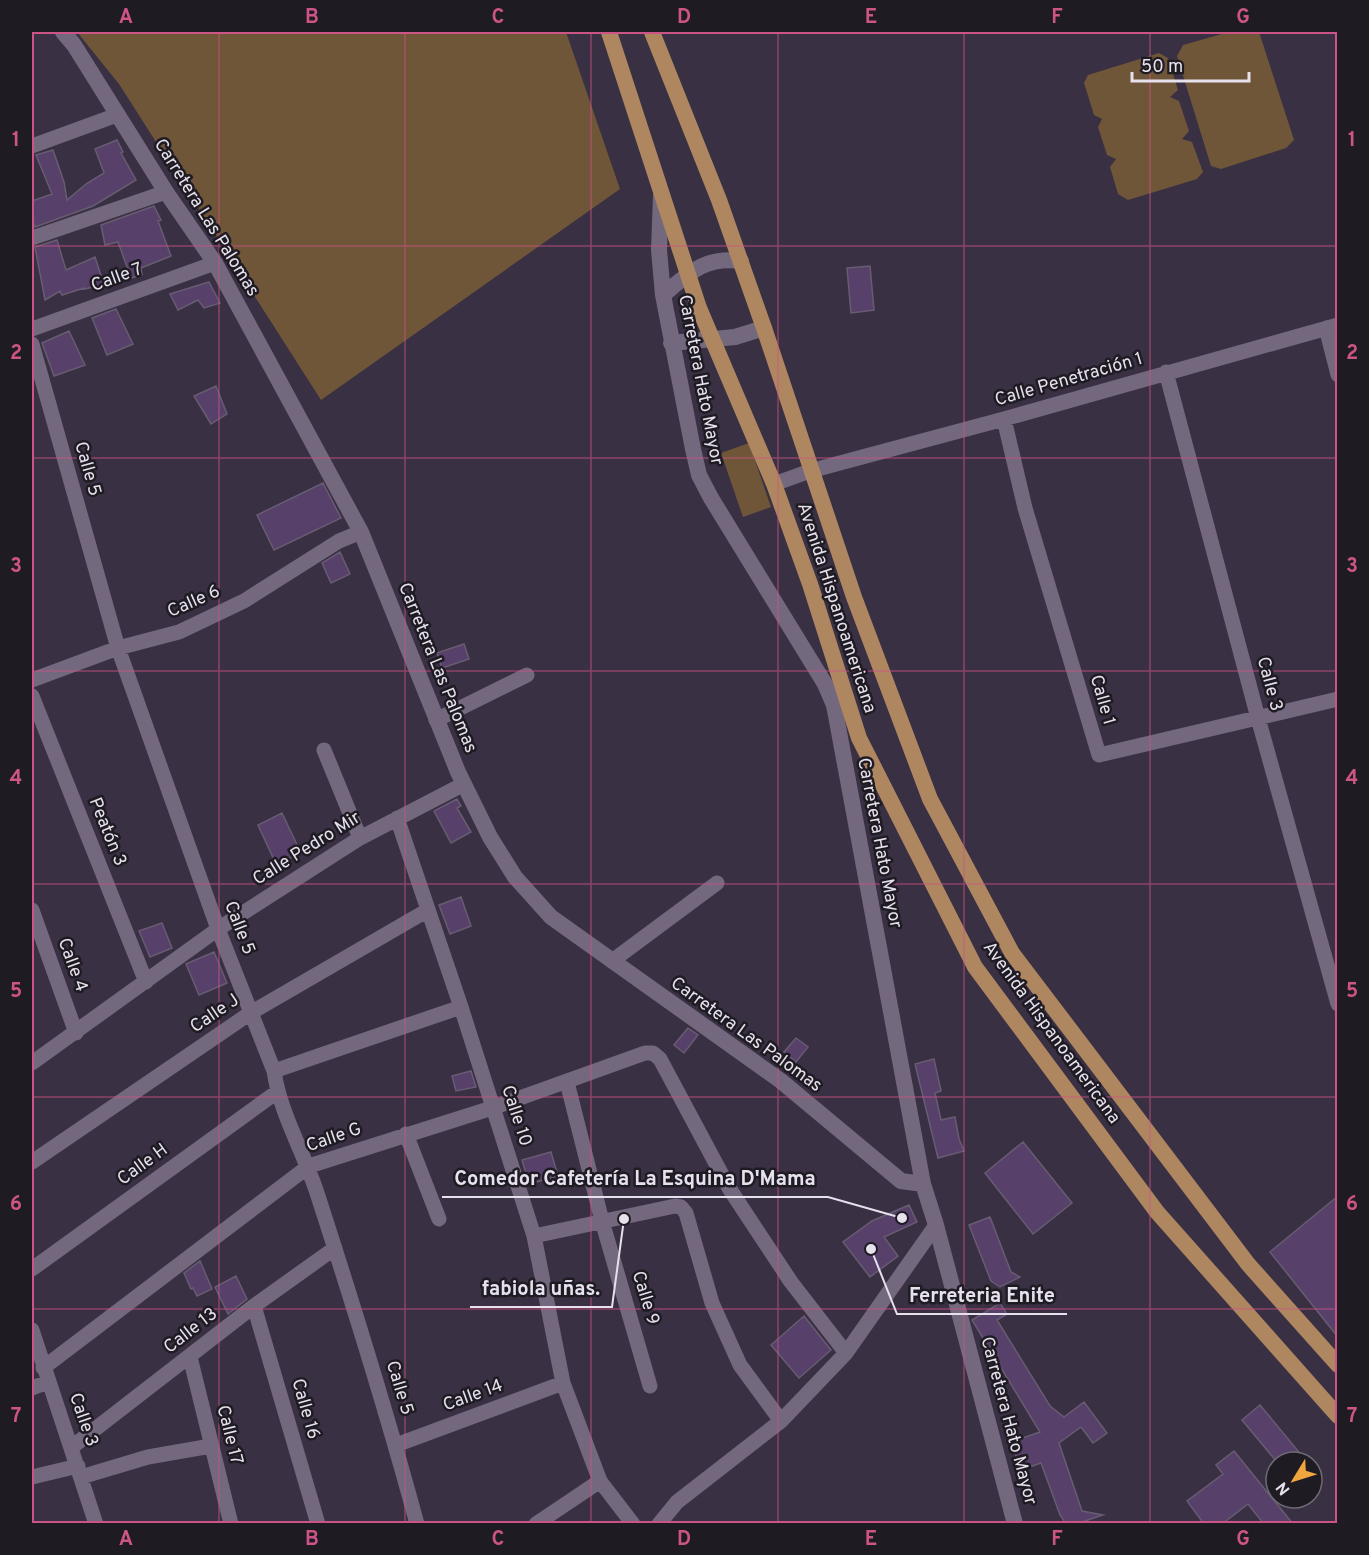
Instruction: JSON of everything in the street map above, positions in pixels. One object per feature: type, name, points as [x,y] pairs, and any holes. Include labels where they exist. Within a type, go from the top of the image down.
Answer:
[{"type":"main road","name":"Avenida Hispanoamericana","points":[[609,32],[687,274],[711,340],[774,484],[810,584],[859,738],[975,967],[1157,1212],[1338,1416]]},
{"type":"main road","name":"Avenida Hispanoamericana","points":[[652,32],[741,261],[857,608],[930,799],[1012,953],[1248,1264],[1338,1365]]},
{"type":"street","name":"Carretera Las Palomas","points":[[63,32],[74,45],[166,192],[215,263],[361,532],[464,784],[490,837],[515,877],[551,917],[781,1081],[901,1181],[923,1184]]},
{"type":"street","points":[[32,146],[117,115]]},
{"type":"street","points":[[32,238],[166,192]]},
{"type":"street","name":"Carretera Hato Mayor","points":[[661,195],[659,250],[663,295],[699,476],[825,684],[834,705],[923,1184],[1016,1524]]},
{"type":"street","points":[[663,295],[687,274],[708,263],[724,259],[741,261]]},
{"type":"street","name":"Calle 7","points":[[32,329],[215,263]]},
{"type":"street","points":[[1332,327],[1338,375]]},
{"type":"street","name":"Calle Penetración 1","points":[[810,471],[1332,327]]},
{"type":"street","points":[[671,343],[745,335],[764,328]]},
{"type":"street","name":"Calle 5","points":[[32,344],[118,648],[218,929],[274,1071],[277,1092],[309,1166],[396,1445],[417,1524]]},
{"type":"street","name":"Calle 3","points":[[1166,372],[1258,718],[1338,1004]]},
{"type":"street","name":"Calle 1","points":[[1004,419],[1025,508],[1096,752],[1101,755],[1338,699]]},
{"type":"street","points":[[774,484],[810,471]]},
{"type":"street","name":"Calle 6","points":[[32,680],[118,648],[179,632],[244,600],[339,541],[361,532]]},
{"type":"street","points":[[436,720],[527,675]]},
{"type":"street","name":"Peatón 3","points":[[32,696],[146,982]]},
{"type":"street","points":[[324,750],[360,838]]},
{"type":"street","name":"Calle Pedro Mir","points":[[32,1063],[218,929],[360,838],[464,784]]},
{"type":"street","name":"Calle 10","points":[[397,818],[461,1007],[534,1236],[563,1383],[600,1481],[633,1524]]},
{"type":"street","points":[[612,961],[717,883]]},
{"type":"street","name":"Calle 4","points":[[32,910],[76,1033]]},
{"type":"street","name":"Calle J","points":[[32,1162],[252,1012],[428,910]]},
{"type":"street","points":[[274,1071],[461,1007]]},
{"type":"street","name":"Calle G","points":[[32,1388],[309,1166],[567,1082],[645,1053],[653,1053],[660,1059],[729,1188],[791,1282],[846,1353]]},
{"type":"street","name":"Calle 9","points":[[567,1082],[602,1221],[650,1386]]},
{"type":"street","name":"Calle H","points":[[32,1269],[277,1092]]},
{"type":"street","points":[[406,1134],[440,1220]]},
{"type":"street","points":[[534,1236],[675,1206],[681,1207],[686,1213],[712,1303],[740,1365],[781,1421]]},
{"type":"street","points":[[659,1524],[677,1502],[781,1421],[846,1353],[936,1225]]},
{"type":"street","name":"Calle 13","points":[[72,1447],[254,1306],[335,1248]]},
{"type":"street","name":"Calle 16","points":[[254,1306],[318,1524]]},
{"type":"street","name":"Calle 3","points":[[32,1330],[96,1524]]},
{"type":"street","name":"Calle 17","points":[[190,1357],[231,1524]]},
{"type":"street","name":"Calle 14","points":[[396,1445],[563,1383]]},
{"type":"street","points":[[32,1477],[79,1471],[212,1446]]},
{"type":"street","points":[[536,1524],[600,1481]]},
{"type":"shaded area","points":[[77,32],[566,32],[620,189],[321,400],[119,84]]},
{"type":"shaded area","points":[[1229,32],[1259,32],[1294,140],[1286,148],[1221,169],[1211,166],[1177,56],[1183,45]]},
{"type":"shaded area","points":[[1159,53],[1168,58],[1178,90],[1170,97],[1179,101],[1189,131],[1182,139],[1192,142],[1203,172],[1197,179],[1128,200],[1118,194],[1110,167],[1116,159],[1107,155],[1098,127],[1102,119],[1094,115],[1084,83],[1088,75]]},
{"type":"shaded area","points":[[749,443],[771,507],[743,517],[721,453]]},
{"type":"building","points":[[117,140],[123,152],[121,153],[136,180],[93,206],[35,227],[32,219],[32,201],[52,194],[36,155],[53,150],[64,182],[67,200],[104,173],[95,149]]},
{"type":"building","points":[[154,206],[161,220],[158,221],[171,256],[141,268],[142,275],[131,278],[118,242],[105,245],[101,225]]},
{"type":"building","points":[[57,240],[66,270],[95,257],[104,285],[62,295],[60,291],[45,300],[35,247]]},
{"type":"building","points":[[870,266],[874,310],[851,313],[847,268]]},
{"type":"building","points":[[209,282],[220,303],[204,308],[198,300],[178,310],[170,294]]},
{"type":"building","points":[[116,309],[133,344],[107,355],[92,318]]},
{"type":"building","points":[[69,331],[85,365],[54,376],[42,343]]},
{"type":"building","points":[[216,386],[227,414],[211,424],[194,396]]},
{"type":"building","points":[[323,483],[341,518],[274,550],[257,515]]},
{"type":"building","points":[[340,552],[350,574],[331,583],[322,563]]},
{"type":"building","points":[[464,644],[469,659],[442,668],[437,653]]},
{"type":"building","points":[[457,799],[461,806],[457,808],[471,832],[451,843],[434,811]]},
{"type":"building","points":[[282,813],[301,853],[276,864],[258,825]]},
{"type":"building","points":[[461,897],[471,926],[450,934],[439,905]]},
{"type":"building","points":[[162,923],[172,948],[150,957],[139,931]]},
{"type":"building","points":[[214,952],[227,983],[199,995],[186,964]]},
{"type":"building","points":[[688,1028],[698,1035],[684,1053],[674,1045]]},
{"type":"building","points":[[796,1038],[808,1047],[796,1062],[784,1052]]},
{"type":"building","points":[[934,1059],[941,1091],[935,1093],[941,1120],[955,1117],[964,1151],[938,1158],[915,1064]]},
{"type":"building","points":[[471,1071],[476,1087],[456,1091],[452,1076]]},
{"type":"building","points":[[1023,1142],[1072,1203],[1033,1234],[985,1173]]},
{"type":"building","points":[[551,1152],[558,1176],[529,1184],[522,1160]]},
{"type":"building","points":[[1338,1196],[1338,1337],[1270,1252]]},
{"type":"building","points":[[909,1205],[917,1222],[884,1237],[898,1256],[870,1277],[843,1242],[872,1221]]},
{"type":"building","points":[[990,1217],[1011,1272],[1020,1277],[1000,1287],[991,1281],[969,1225]]},
{"type":"building","points":[[200,1261],[212,1289],[197,1296],[184,1273]]},
{"type":"building","points":[[236,1276],[247,1299],[228,1314],[215,1287]]},
{"type":"building","points":[[1000,1303],[1007,1314],[997,1320],[1050,1406],[1064,1417],[1084,1402],[1107,1433],[1093,1443],[1081,1427],[1059,1443],[1082,1511],[1103,1515],[1076,1524],[1066,1524],[1060,1515],[1041,1463],[1021,1470],[1011,1442],[1040,1432],[972,1320]]},
{"type":"building","points":[[804,1316],[831,1350],[799,1378],[771,1345]]},
{"type":"building","points":[[1260,1405],[1297,1450],[1267,1450],[1242,1420]]},
{"type":"building","points":[[1234,1451],[1264,1488],[1264,1510],[1282,1510],[1293,1524],[1264,1524],[1248,1504],[1222,1524],[1204,1524],[1187,1501],[1223,1474],[1216,1465]]},
{"type":"place","name":"Comedor Cafetería La Esquina D'Mama","points":[[902,1218]]},
{"type":"place","name":"fabiola uñas.","points":[[624,1219]]},
{"type":"place","name":"Ferreteria Enite","points":[[871,1249]]}]
